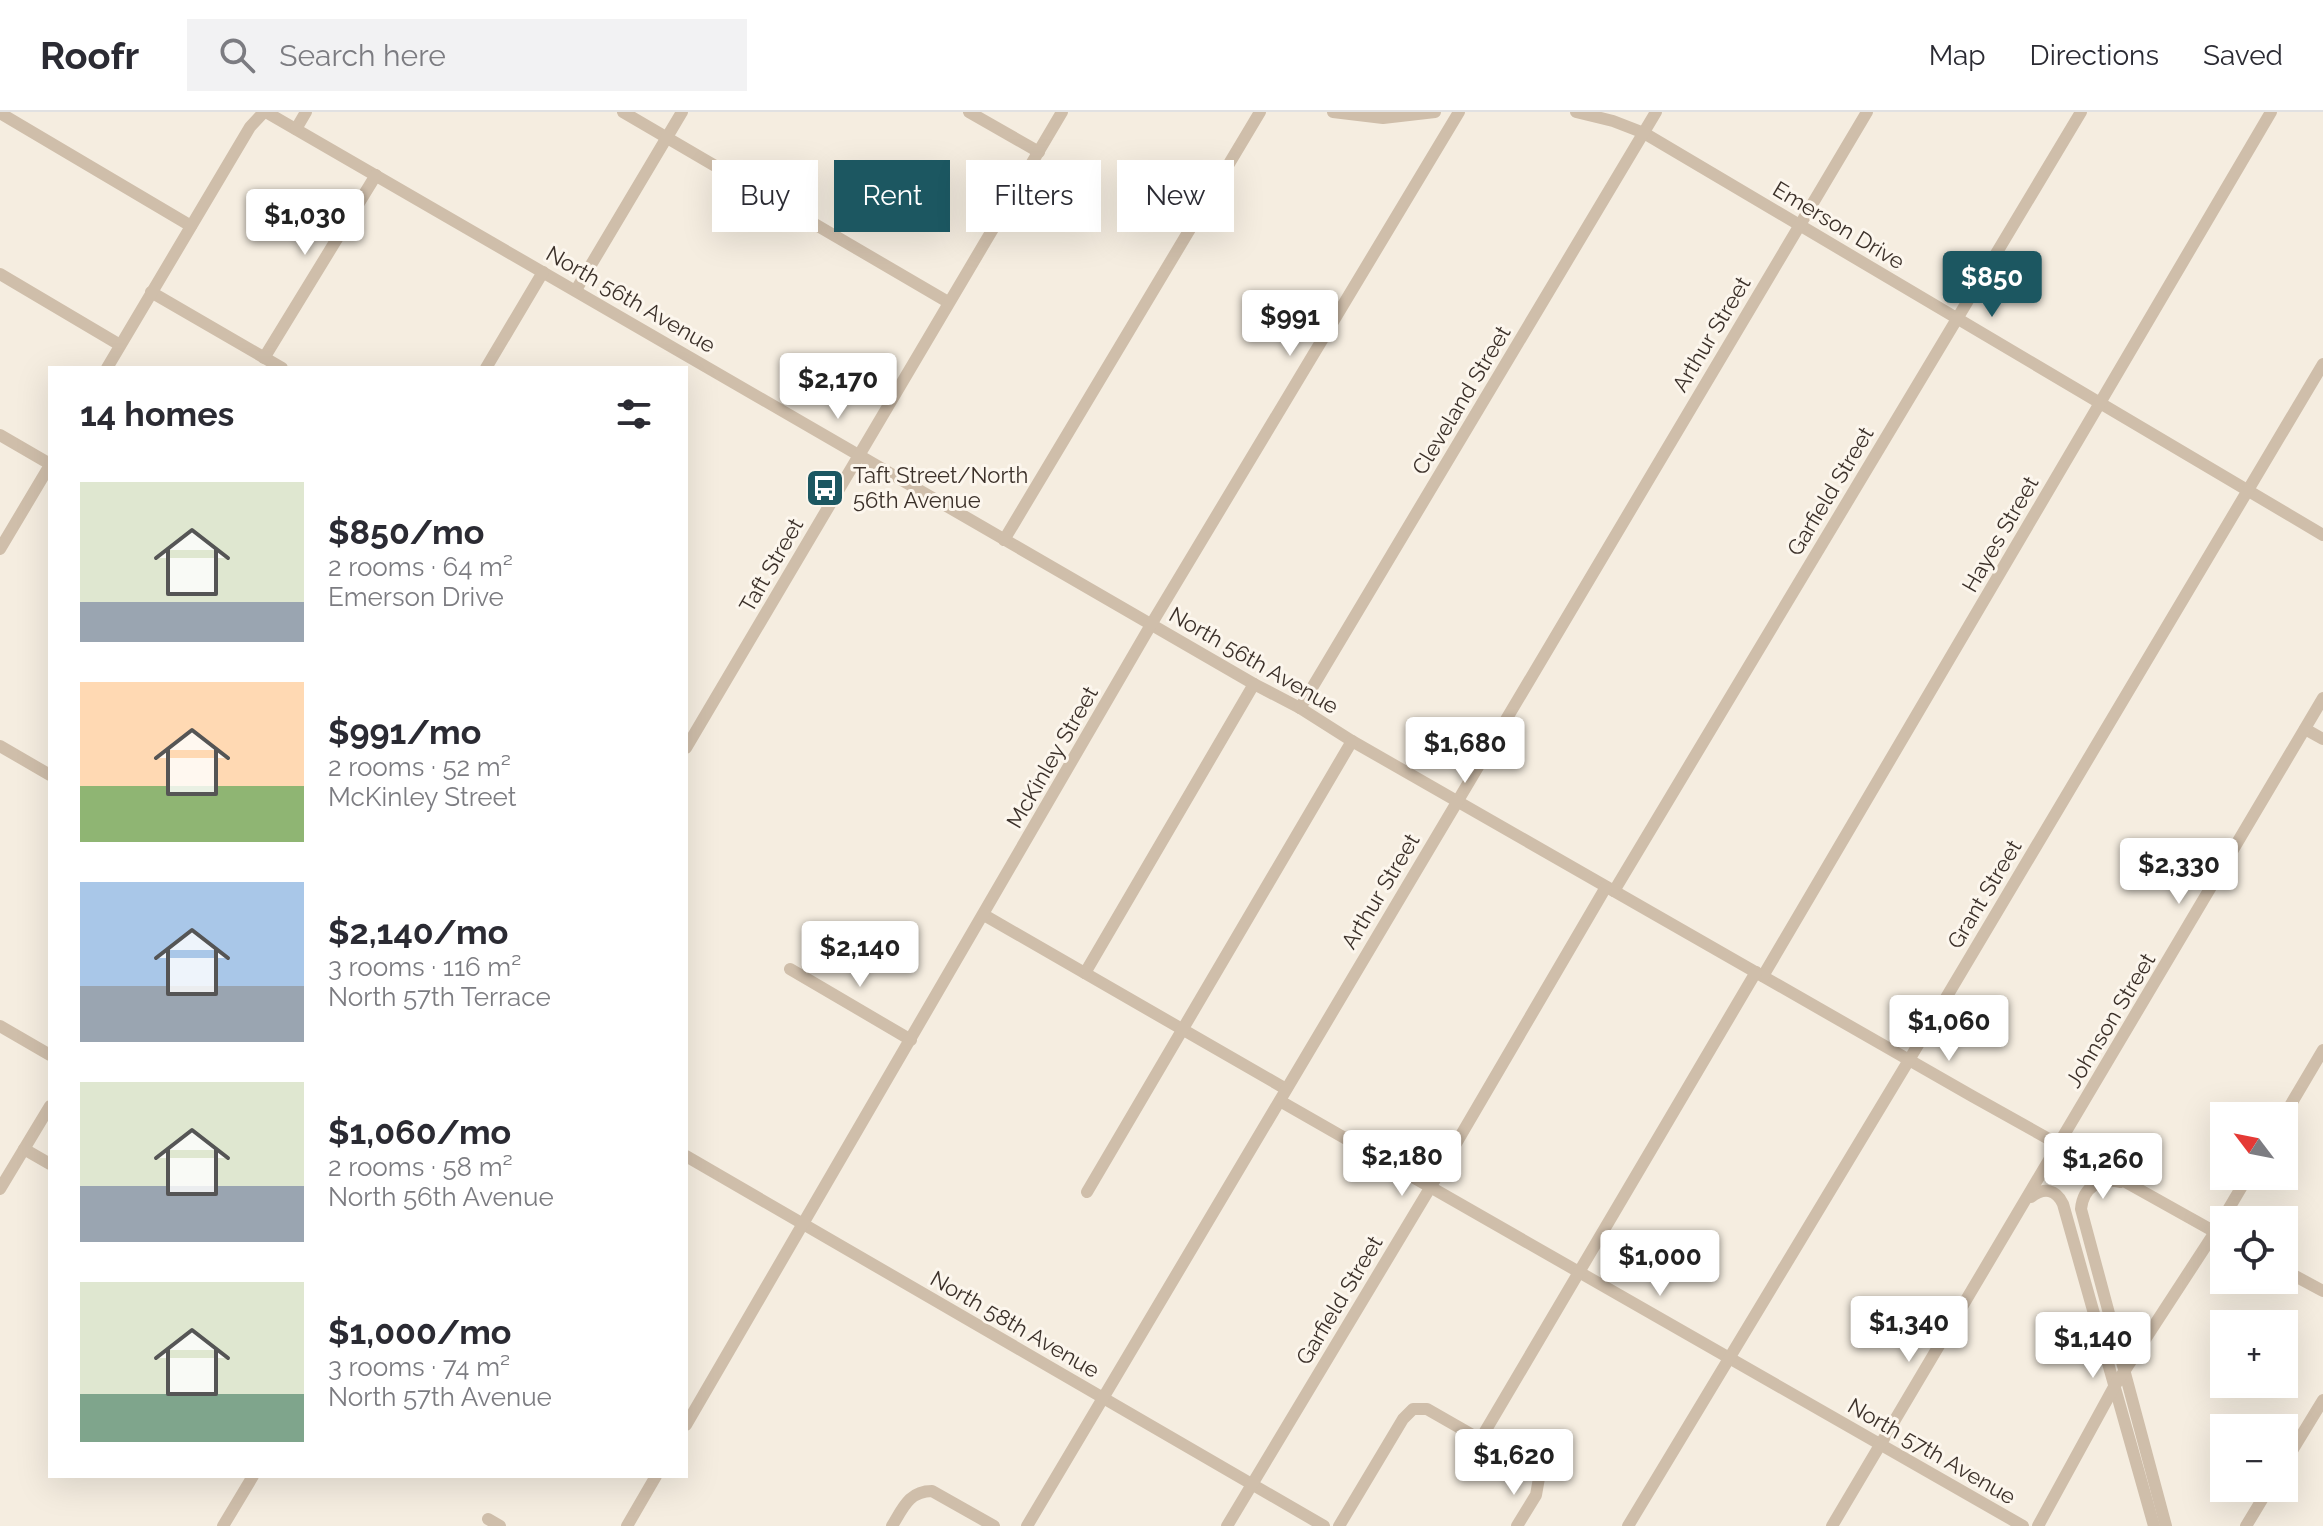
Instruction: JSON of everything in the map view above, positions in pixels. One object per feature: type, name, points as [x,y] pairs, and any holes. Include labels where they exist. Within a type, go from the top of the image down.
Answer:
[{"type":"street","name":"North 56th Avenue","points":[[265,112],[1300,708],[1352,741],[2059,1146],[2210,1229]]},
{"type":"street","points":[[108,366],[250,127],[265,112]]},
{"type":"street","points":[[296,129],[306,112]]},
{"type":"street","points":[[623,112],[948,302]]},
{"type":"street","points":[[576,290],[682,112]]},
{"type":"street","points":[[969,112],[1039,152]]},
{"type":"street","name":"Taft Street","points":[[688,745],[1062,112]]},
{"type":"street","points":[[1004,540],[1260,112]]},
{"type":"street","points":[[1333,112],[1383,118],[1435,112]]},
{"type":"street","name":"McKinley Street","points":[[688,1422],[1152,623],[1459,112]]},
{"type":"street","name":"Emerson Drive","points":[[1576,112],[1644,133],[2323,535]]},
{"type":"street","name":"Cleveland Street","points":[[1300,708],[1656,112]]},
{"type":"street","name":"Arthur Street","points":[[1027,1526],[1867,112]]},
{"type":"street","name":"Garfield Street","points":[[1227,1526],[2081,112]]},
{"type":"street","name":"Hayes Street","points":[[1480,1440],[2271,112]]},
{"type":"street","points":[[0,113],[191,226]]},
{"type":"street","points":[[264,358],[376,175]]},
{"type":"street","points":[[487,366],[543,272]]},
{"type":"street","points":[[0,274],[120,345]]},
{"type":"street","points":[[151,292],[278,366]]},
{"type":"street","name":"Grant Street","points":[[1628,1526],[2323,364]]},
{"type":"street","points":[[0,435],[48,464]]},
{"type":"street","points":[[0,549],[48,469]]},
{"type":"street","points":[[37,488],[48,495]]},
{"type":"street","points":[[1085,973],[1254,684]]},
{"type":"street","name":"Johnson Street","points":[[1832,1526],[2323,698]]},
{"type":"street","points":[[2305,729],[2323,739]]},
{"type":"street","points":[[1087,1192],[1352,741]]},
{"type":"street","points":[[0,746],[48,774]]},
{"type":"street","name":"North 57th Avenue","points":[[984,915],[1183,1030],[1430,1188],[2023,1526]]},
{"type":"street","points":[[790,969],[911,1040]]},
{"type":"street","points":[[0,1026],[48,1054]]},
{"type":"street","points":[[2292,1102],[2323,1050]]},
{"type":"street","points":[[0,1189],[48,1109]]},
{"type":"street","points":[[24,1149],[48,1163]]},
{"type":"street","name":"North 58th Avenue","points":[[688,1157],[1324,1526]]},
{"type":"street","points":[[2127,1183],[2105,1180],[2091,1187],[2082,1201],[2085,1225],[2166,1526]]},
{"type":"street","points":[[2026,1202],[2037,1192],[2054,1192],[2063,1204],[2154,1526]]},
{"type":"street","points":[[2071,1228],[2085,1225]]},
{"type":"street","points":[[2038,1526],[2114,1387],[2210,1247]]},
{"type":"street","points":[[2298,1278],[2323,1291]]},
{"type":"street","points":[[2298,1441],[2323,1400]]},
{"type":"street","points":[[1339,1526],[1403,1419],[1413,1409],[1427,1409],[1530,1468],[1539,1478],[1536,1495],[1517,1526]]},
{"type":"street","points":[[223,1526],[252,1478]]},
{"type":"street","points":[[627,1526],[655,1478]]},
{"type":"street","points":[[892,1526],[911,1496],[922,1491],[932,1491],[994,1526]]},
{"type":"street","points":[[2246,1526],[2261,1502]]},
{"type":"place","name":"Taft Street/North 56th Avenue","points":[[825,488]]}]
